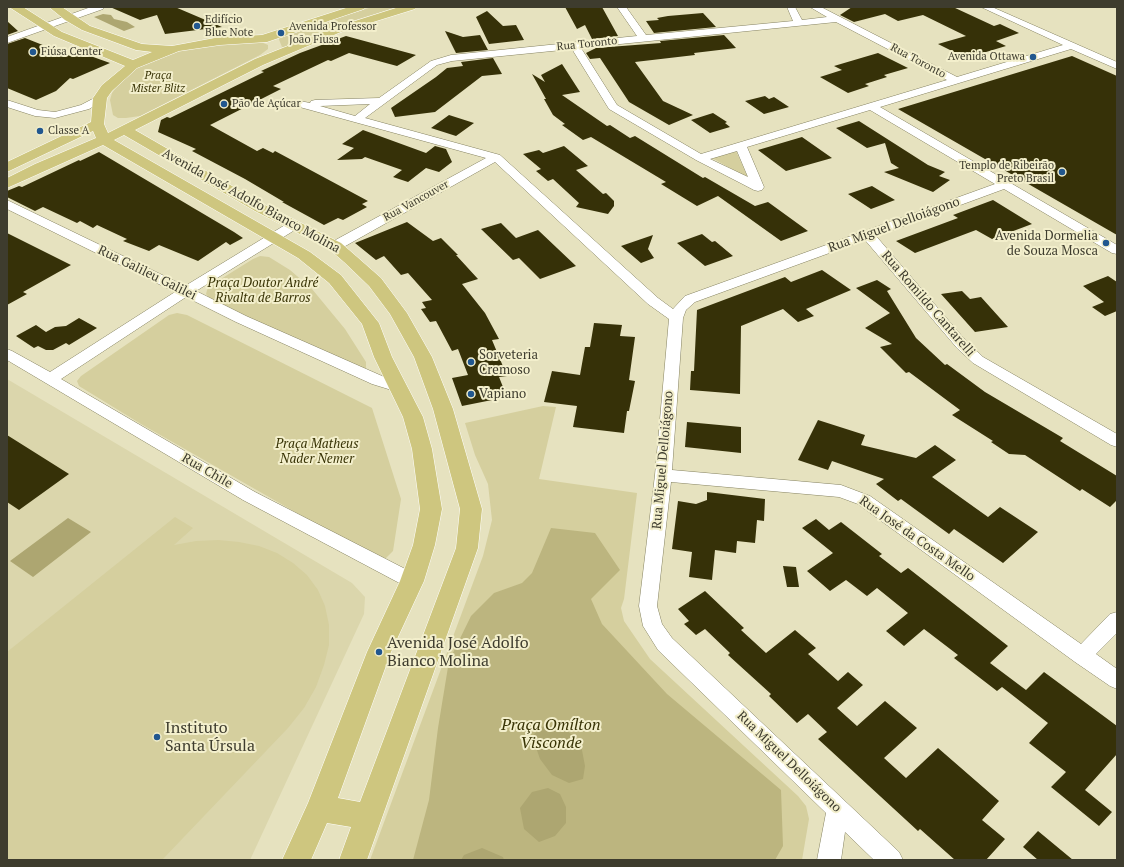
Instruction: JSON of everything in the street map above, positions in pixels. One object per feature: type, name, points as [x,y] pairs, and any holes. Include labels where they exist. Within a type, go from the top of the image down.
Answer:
[{"type":"main road","points":[[15,7],[58,34],[123,60],[133,66]]},
{"type":"main road","points":[[54,7],[86,28],[140,47],[154,49],[178,48],[220,41],[262,39],[272,41],[275,44],[274,49],[259,62]]},
{"type":"main road","points":[[262,39],[360,7]]},
{"type":"main road","points":[[7,168],[338,30],[411,7]]},
{"type":"main road","points":[[58,34],[73,28],[86,28]]},
{"type":"main road","points":[[113,124],[100,98],[112,83],[133,66],[158,54],[178,48]]},
{"type":"main road","points":[[7,184],[40,167],[113,124]]},
{"type":"main road","name":"Avenida José Adolfo Bianco Molina","points":[[113,124],[260,208],[335,246],[375,282],[398,313],[423,357],[443,409],[471,509],[467,548],[353,860]]},
{"type":"main road","name":"Avenida José Adolfo Bianco Molina","points":[[113,124],[273,237],[304,255],[334,279],[370,323],[383,356],[413,417],[422,449],[431,509],[424,545],[412,581],[379,652],[320,808],[296,860]]},
{"type":"main road","points":[[370,323],[398,313]]},
{"type":"main road","points":[[320,808],[369,817]]},
{"type":"street","points":[[7,40],[100,7]]},
{"type":"street","points":[[621,7],[643,38]]},
{"type":"street","points":[[791,7],[798,22]]},
{"type":"street","name":"Rua Toronto","points":[[814,7],[955,80]]},
{"type":"street","points":[[985,7],[1117,66]]},
{"type":"street","name":"Rua Toronto","points":[[356,120],[434,63],[451,58],[837,19]]},
{"type":"street","points":[[574,45],[613,107],[700,158],[758,187],[740,146]]},
{"type":"street","points":[[700,158],[1070,46]]},
{"type":"street","points":[[7,103],[35,113],[55,115],[85,107],[100,98]]},
{"type":"street","points":[[381,101],[300,104],[496,157],[653,301],[676,318]]},
{"type":"street","points":[[870,106],[1117,250]]},
{"type":"street","name":"Rua Vancouver","points":[[335,246],[496,157]]},
{"type":"street","name":"Rua Miguel Delloiágono","points":[[891,860],[665,644],[653,626],[648,606],[663,475],[676,318],[680,308],[690,300],[1004,185]]},
{"type":"street","name":"Rua Galileu Galilei","points":[[7,204],[185,292],[291,342],[377,380],[398,387]]},
{"type":"street","points":[[50,379],[185,292],[294,225]]},
{"type":"street","name":"Rua Romildo Cantarelli","points":[[868,235],[962,346],[978,360],[1117,441]]},
{"type":"street","name":"Rua Chile","points":[[7,354],[248,496],[412,581]]},
{"type":"street","name":"Rua José da Costa Mello","points":[[663,475],[842,491],[864,500],[1117,680]]},
{"type":"street","points":[[1082,656],[1117,620]]},
{"type":"street","points":[[829,860],[838,809]]},
{"type":"shaded area","points":[[103,14],[111,15],[114,19],[127,22],[135,27],[124,31],[94,17]]},
{"type":"shaded area","name":"Instituto Santa Úrsula","points":[[7,379],[352,583],[365,597],[364,614],[250,860],[7,860]]},
{"type":"shaded area","points":[[68,518],[91,532],[33,577],[10,561]]},
{"type":"shaded area","points":[[544,726],[565,728],[581,745],[585,766],[583,779],[569,783],[552,775],[540,759],[532,736]]},
{"type":"shaded area","points":[[548,788],[560,794],[566,807],[566,823],[555,836],[539,842],[524,829],[520,808],[532,792]]},
{"type":"shaded area","points":[[482,848],[503,857],[504,860],[461,860],[464,855]]},
{"type":"green space","points":[[372,7],[397,7],[327,29],[284,47],[282,47],[278,37]]},
{"type":"green space","name":"Praça Mister Blitz","points":[[261,42],[268,45],[268,49],[260,55],[140,116],[118,118],[113,115],[110,100],[112,93],[120,82],[136,68],[148,62],[176,52],[206,45]]},
{"type":"green space","points":[[736,151],[748,178],[712,158]]},
{"type":"green space","name":"Praça Doutor André Rivalta de Barros","points":[[260,256],[269,257],[290,270],[312,289],[345,329],[366,362],[366,369],[359,371],[210,299],[206,294],[208,287]]},
{"type":"green space","name":"Praça Matheus Nader Nemer","points":[[177,313],[187,315],[372,408],[401,499],[393,551],[386,558],[374,557],[141,424],[79,386],[77,381],[81,376],[169,315]]},
{"type":"green space","name":"Praça Omílton Visconde","points":[[543,406],[556,407],[539,479],[637,493],[624,599],[621,608],[624,621],[650,659],[798,796],[806,806],[809,819],[802,860],[370,860],[483,556],[492,520],[488,484],[475,455],[465,423]]},
{"type":"green space","name":"Instituto Santa Úrsula","points":[[175,517],[193,528],[174,545],[196,541],[218,540],[259,546],[277,553],[293,563],[307,575],[318,590],[325,606],[329,625],[329,645],[316,687],[304,708],[288,728],[162,860],[7,860],[7,652]]},
{"type":"green space","name":"Praça Omílton Visconde","points":[[551,528],[595,533],[620,570],[591,599],[602,624],[667,694],[781,790],[783,846],[775,860],[413,860],[429,800],[438,728],[449,661],[471,616],[494,593],[522,583],[532,573]]},
{"type":"building","points":[[110,7],[175,7],[222,27],[165,34],[157,15],[140,20]]},
{"type":"building","points":[[565,7],[602,7],[618,36],[592,39],[585,25],[577,29]]},
{"type":"building","points":[[852,7],[953,7],[994,26],[1000,24],[1019,33],[996,41],[1006,46],[966,58],[938,44],[966,36],[923,15],[898,21],[885,14],[854,22],[840,15]]},
{"type":"building","points":[[487,11],[503,26],[516,25],[524,40],[489,44],[476,17]]},
{"type":"building","points":[[703,13],[716,27],[654,33],[646,21],[659,20],[657,18],[668,16]]},
{"type":"building","points":[[7,21],[18,31],[7,35]]},
{"type":"building","points":[[445,31],[463,37],[480,35],[488,50],[456,53]]},
{"type":"building","points":[[724,35],[736,48],[694,53],[695,55],[635,62],[663,101],[693,115],[669,125],[629,102],[600,58],[590,59],[586,53],[596,48],[661,43],[660,41]]},
{"type":"building","points":[[346,36],[416,55],[397,66],[349,53],[331,61],[328,60],[273,86],[281,89],[210,125],[257,151],[263,148],[273,153],[275,151],[368,201],[362,204],[367,207],[343,220],[338,218],[324,225],[282,202],[284,202],[245,179],[192,151],[196,149],[158,132],[161,120],[167,117],[170,118],[264,72],[261,71],[300,53]]},
{"type":"building","points":[[25,38],[73,57],[82,53],[110,63],[73,79],[70,78],[56,91],[36,100],[7,88],[7,44]]},
{"type":"building","points":[[878,53],[908,68],[884,75],[887,77],[865,84],[869,86],[848,93],[820,77],[842,70],[834,66]]},
{"type":"building","name":"Templo de Ribeirão Preto Brasil","points":[[1072,56],[1117,76],[1117,235],[898,109]]},
{"type":"building","points":[[493,58],[502,74],[482,76],[435,112],[395,117],[391,108],[447,68],[463,66],[461,62]]},
{"type":"building","points":[[562,64],[580,92],[562,95],[607,126],[610,125],[630,138],[635,136],[703,178],[705,177],[755,206],[768,202],[808,231],[781,241],[718,196],[697,206],[661,184],[666,182],[591,137],[583,140],[562,125],[565,124],[553,115],[532,74],[545,82],[541,75]]},
{"type":"building","points":[[765,96],[769,99],[774,97],[789,107],[764,114],[745,101]]},
{"type":"building","points":[[713,113],[727,122],[725,123],[730,127],[710,133],[691,120]]},
{"type":"building","points":[[449,115],[474,123],[456,136],[431,128]]},
{"type":"building","points":[[859,121],[928,165],[945,172],[939,176],[950,180],[933,192],[884,172],[899,168],[891,163],[885,143],[867,148],[836,128]]},
{"type":"building","points":[[363,130],[426,153],[435,146],[446,149],[452,162],[439,172],[426,168],[408,182],[393,177],[402,170],[365,157],[362,159],[337,160],[354,148],[342,144]]},
{"type":"building","points":[[802,137],[832,158],[786,171],[758,150]]},
{"type":"building","points":[[564,146],[588,166],[576,170],[603,194],[606,193],[614,201],[614,206],[608,214],[576,207],[579,203],[553,179],[548,181],[536,171],[541,169],[523,154],[539,150],[543,153]]},
{"type":"building","points":[[99,152],[243,238],[230,245],[226,242],[198,261],[159,245],[149,251],[123,241],[127,239],[97,225],[93,228],[80,221],[77,223],[43,207],[35,211],[7,197],[7,191],[19,186],[22,187]]},
{"type":"building","points":[[872,186],[895,200],[871,209],[848,194]]},
{"type":"building","points":[[993,200],[1032,224],[992,239],[976,230],[915,253],[896,241],[958,218],[953,215]]},
{"type":"building","points":[[407,222],[433,241],[441,238],[458,255],[456,255],[478,279],[462,284],[485,313],[499,339],[492,340],[507,376],[499,377],[507,397],[462,406],[452,378],[468,375],[458,349],[452,351],[436,321],[430,322],[421,309],[426,308],[422,302],[432,300],[408,273],[401,275],[384,256],[376,260],[355,243]]},
{"type":"building","points":[[501,223],[516,238],[538,230],[576,266],[540,279],[519,258],[513,260],[481,229]]},
{"type":"building","points":[[7,233],[71,265],[23,292],[27,294],[7,305]]},
{"type":"building","points":[[702,234],[712,242],[715,241],[733,256],[705,266],[677,243]]},
{"type":"building","points":[[653,235],[648,249],[654,258],[641,263],[621,246]]},
{"type":"building","points":[[822,270],[851,290],[806,309],[814,316],[798,322],[783,309],[741,326],[740,394],[690,390],[691,371],[694,371],[697,310],[785,277],[791,282]]},
{"type":"building","points":[[1108,276],[1117,282],[1117,311],[1105,316],[1092,307],[1104,302],[1083,286]]},
{"type":"building","points":[[877,280],[891,289],[887,291],[916,338],[945,365],[947,364],[985,392],[1063,438],[1060,441],[1117,476],[1117,500],[1110,507],[1082,489],[1080,491],[1025,455],[1009,454],[991,442],[993,441],[952,415],[960,410],[909,372],[906,373],[880,347],[892,344],[865,328],[890,313],[856,288]]},
{"type":"building","points":[[962,291],[970,299],[981,297],[1008,327],[975,332],[941,294]]},
{"type":"building","points":[[79,318],[97,328],[69,345],[66,343],[53,350],[46,350],[38,346],[34,348],[16,336],[36,325],[46,332],[55,327],[66,326]]},
{"type":"building","points":[[594,323],[622,325],[620,336],[635,337],[629,380],[635,381],[629,411],[627,411],[624,433],[573,427],[577,406],[544,402],[552,371],[580,375],[585,347],[590,347]]},
{"type":"building","points":[[818,420],[865,435],[861,445],[916,458],[935,445],[956,460],[932,477],[988,517],[1000,507],[1038,532],[1003,563],[954,529],[949,534],[901,499],[898,501],[876,484],[884,479],[832,461],[828,470],[798,460]]},
{"type":"building","points":[[687,422],[741,427],[741,453],[685,447]]},
{"type":"building","points":[[7,435],[69,474],[19,510],[7,502]]},
{"type":"building","points":[[707,492],[765,499],[764,521],[757,520],[755,543],[737,541],[736,553],[715,550],[712,580],[689,577],[692,552],[672,549],[678,501],[696,504],[707,500]]},
{"type":"building","points":[[816,519],[829,530],[841,522],[882,554],[879,556],[901,573],[908,568],[1008,646],[990,663],[1026,690],[1044,672],[1117,726],[1117,754],[1085,790],[1112,812],[1099,826],[1051,787],[1066,772],[1029,743],[1048,723],[1002,687],[997,691],[954,658],[958,655],[924,629],[904,646],[886,631],[908,613],[877,588],[867,596],[846,580],[830,591],[807,571],[833,553],[802,528]]},
{"type":"building","points":[[783,566],[796,567],[799,587],[787,587]]},
{"type":"building","points":[[705,591],[744,628],[741,630],[766,653],[795,630],[816,648],[808,654],[838,681],[848,672],[863,685],[837,708],[857,726],[885,701],[917,728],[884,758],[906,778],[938,748],[999,801],[982,820],[1005,839],[986,860],[955,860],[920,829],[918,831],[818,739],[827,732],[808,714],[797,723],[769,696],[771,694],[728,655],[730,653],[705,629],[696,635],[684,624],[689,621],[678,609]]},
{"type":"building","points":[[1038,831],[1073,860],[1038,860],[1023,847]]},
{"type":"place","name":"Edifício Blue Note","points":[[197,26]]},
{"type":"place","name":"Avenida Professor João Fiusa","points":[[281,33]]},
{"type":"place","name":"Fiúsa Center","points":[[33,52]]},
{"type":"place","name":"Avenida Ottawa","points":[[1033,57]]},
{"type":"place","name":"Pão de Açúcar","points":[[224,104]]},
{"type":"place","name":"Classe A","points":[[40,131]]},
{"type":"place","name":"Templo de Ribeirão Preto Brasil","points":[[1062,172]]},
{"type":"place","name":"Avenida Dormelia de Souza Mosca","points":[[1106,243]]},
{"type":"place","name":"Sorveteria Cremoso","points":[[471,362]]},
{"type":"place","name":"Vapiano","points":[[471,394]]},
{"type":"place","name":"Avenida José Adolfo Bianco Molina","points":[[379,652]]},
{"type":"place","name":"Instituto Santa Úrsula","points":[[157,737]]}]
